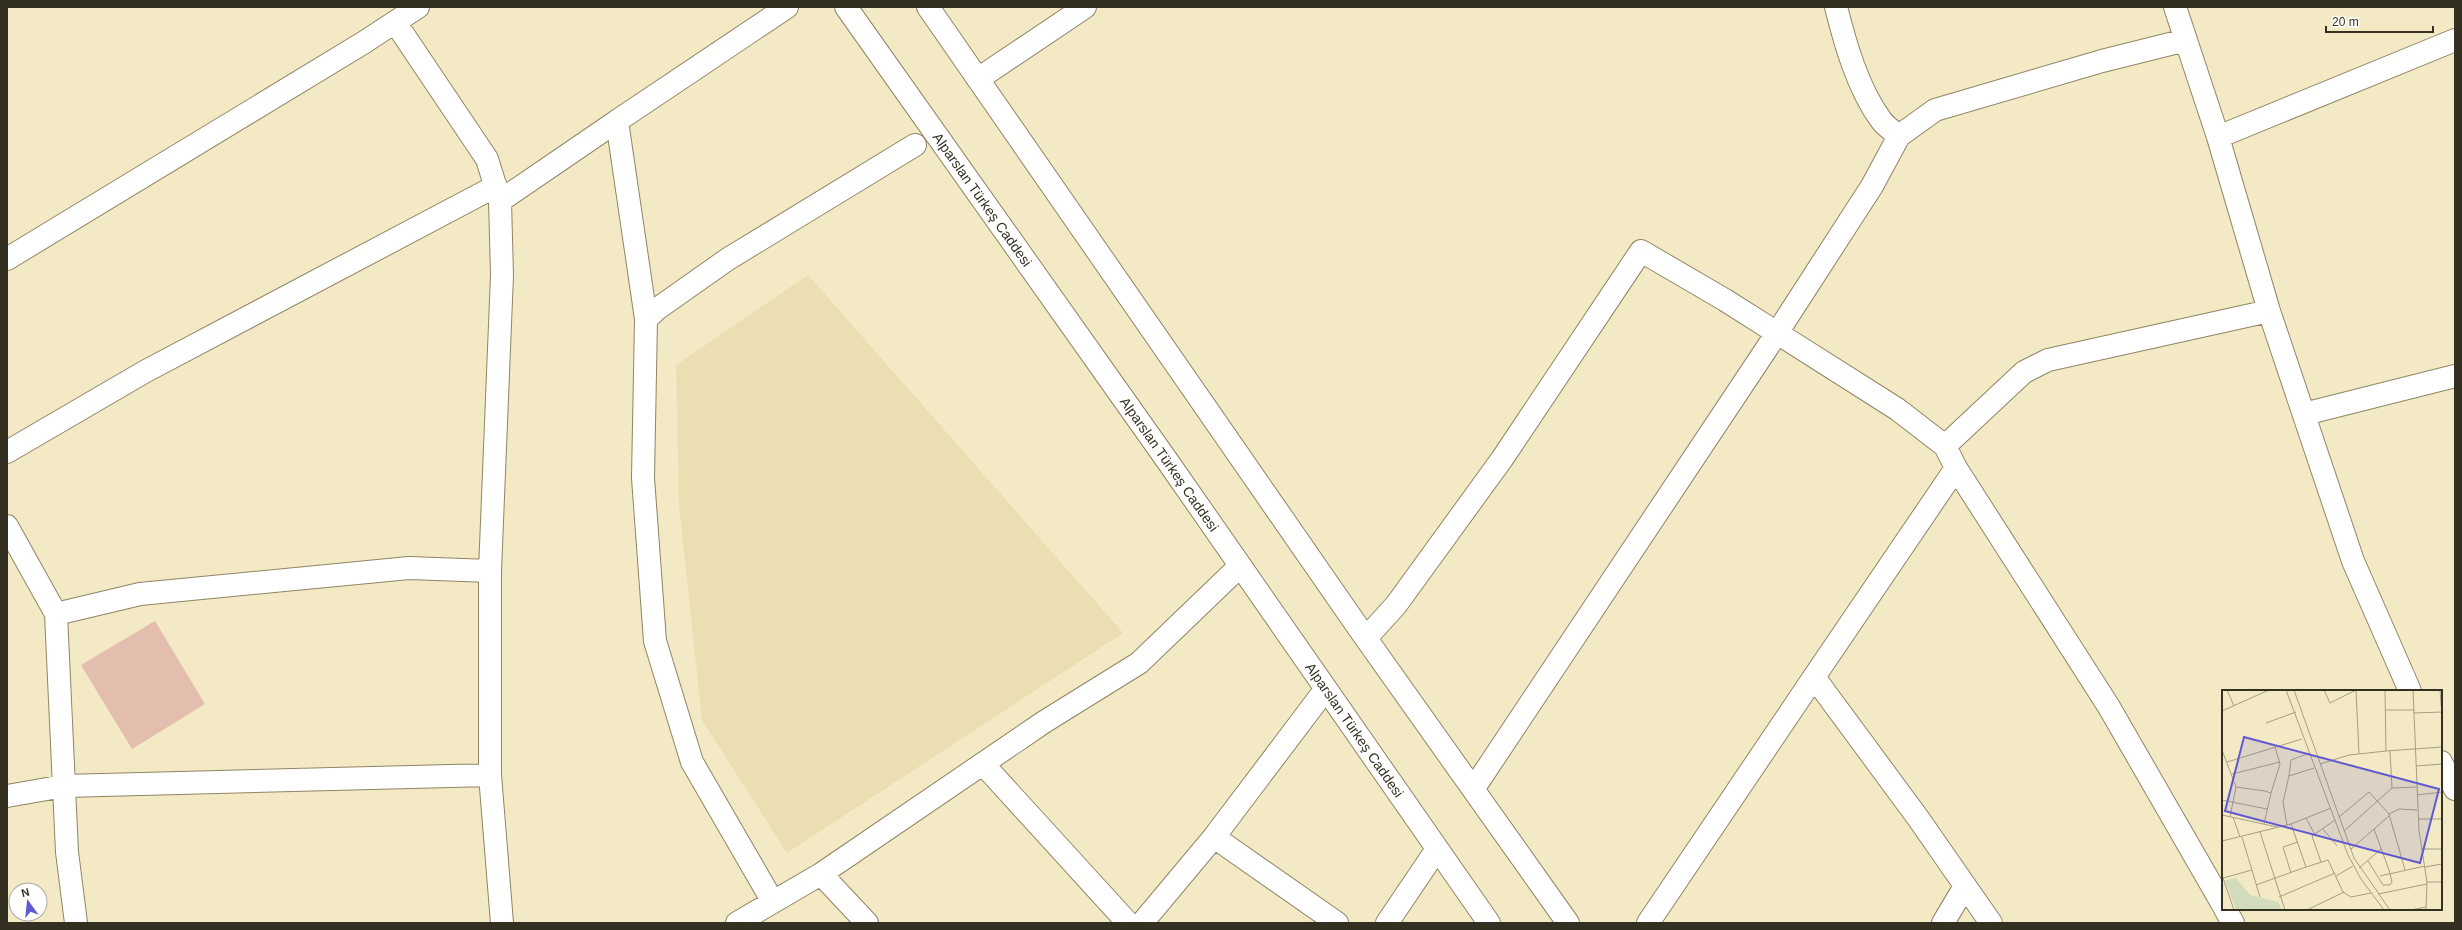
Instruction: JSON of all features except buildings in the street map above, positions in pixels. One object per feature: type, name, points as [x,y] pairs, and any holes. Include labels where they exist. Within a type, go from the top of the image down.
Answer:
[{"type":"street","points":[[7,259],[418,7]]},
{"type":"street","points":[[7,452],[159,364],[498,193],[617,121],[787,7]]},
{"type":"street","name":"Alparslan Türkeş Caddesi","points":[[846,7],[1240,566],[1325,690],[1489,923]]},
{"type":"street","points":[[928,7],[1366,638],[1474,788],[1568,923]]},
{"type":"street","points":[[978,79],[1085,7]]},
{"type":"street","points":[[1836,7],[1846,45],[1872,107],[1882,121],[1899,136]]},
{"type":"street","points":[[2176,7],[2218,137],[2269,311],[2353,561],[2410,690]]},
{"type":"street","points":[[395,22],[487,159],[498,193],[502,276],[490,571],[490,775],[502,923]]},
{"type":"street","points":[[1474,788],[1777,333],[1872,186],[1899,136],[1935,110],[2102,62],[2186,40]]},
{"type":"street","points":[[2218,137],[2455,40]]},
{"type":"street","points":[[617,121],[646,319],[643,478],[655,641],[692,762],[773,902]]},
{"type":"street","points":[[646,319],[657,309],[728,259],[915,145]]},
{"type":"street","points":[[1366,638],[1396,605],[1502,459],[1641,251],[1897,408],[1945,446],[1956,468],[2109,708],[2222,903]]},
{"type":"street","points":[[1945,446],[2024,372],[2048,360],[2269,311]]},
{"type":"street","points":[[2304,414],[2455,376]]},
{"type":"street","points":[[1648,923],[1956,468]]},
{"type":"street","points":[[7,526],[56,614],[67,852],[76,923]]},
{"type":"street","points":[[737,923],[821,874],[1044,722],[1139,663],[1240,566]]},
{"type":"street","points":[[56,614],[140,594],[156,592],[409,568],[490,571]]},
{"type":"street","points":[[1814,677],[1991,923]]},
{"type":"street","points":[[1142,923],[1214,837],[1325,690]]},
{"type":"street","points":[[2446,762],[2455,789]]},
{"type":"street","points":[[983,764],[1128,923]]},
{"type":"street","points":[[7,796],[64,786],[490,775]]},
{"type":"street","points":[[1214,837],[1337,923]]},
{"type":"street","points":[[1387,923],[1437,849]]},
{"type":"street","points":[[821,874],[867,923]]},
{"type":"street","points":[[1943,923],[1965,886]]},
{"type":"street","points":[[2226,910],[2233,923]]},
{"type":"shaded area","points":[[808,275],[1123,633],[787,853],[702,720],[679,505],[676,365]]}]
